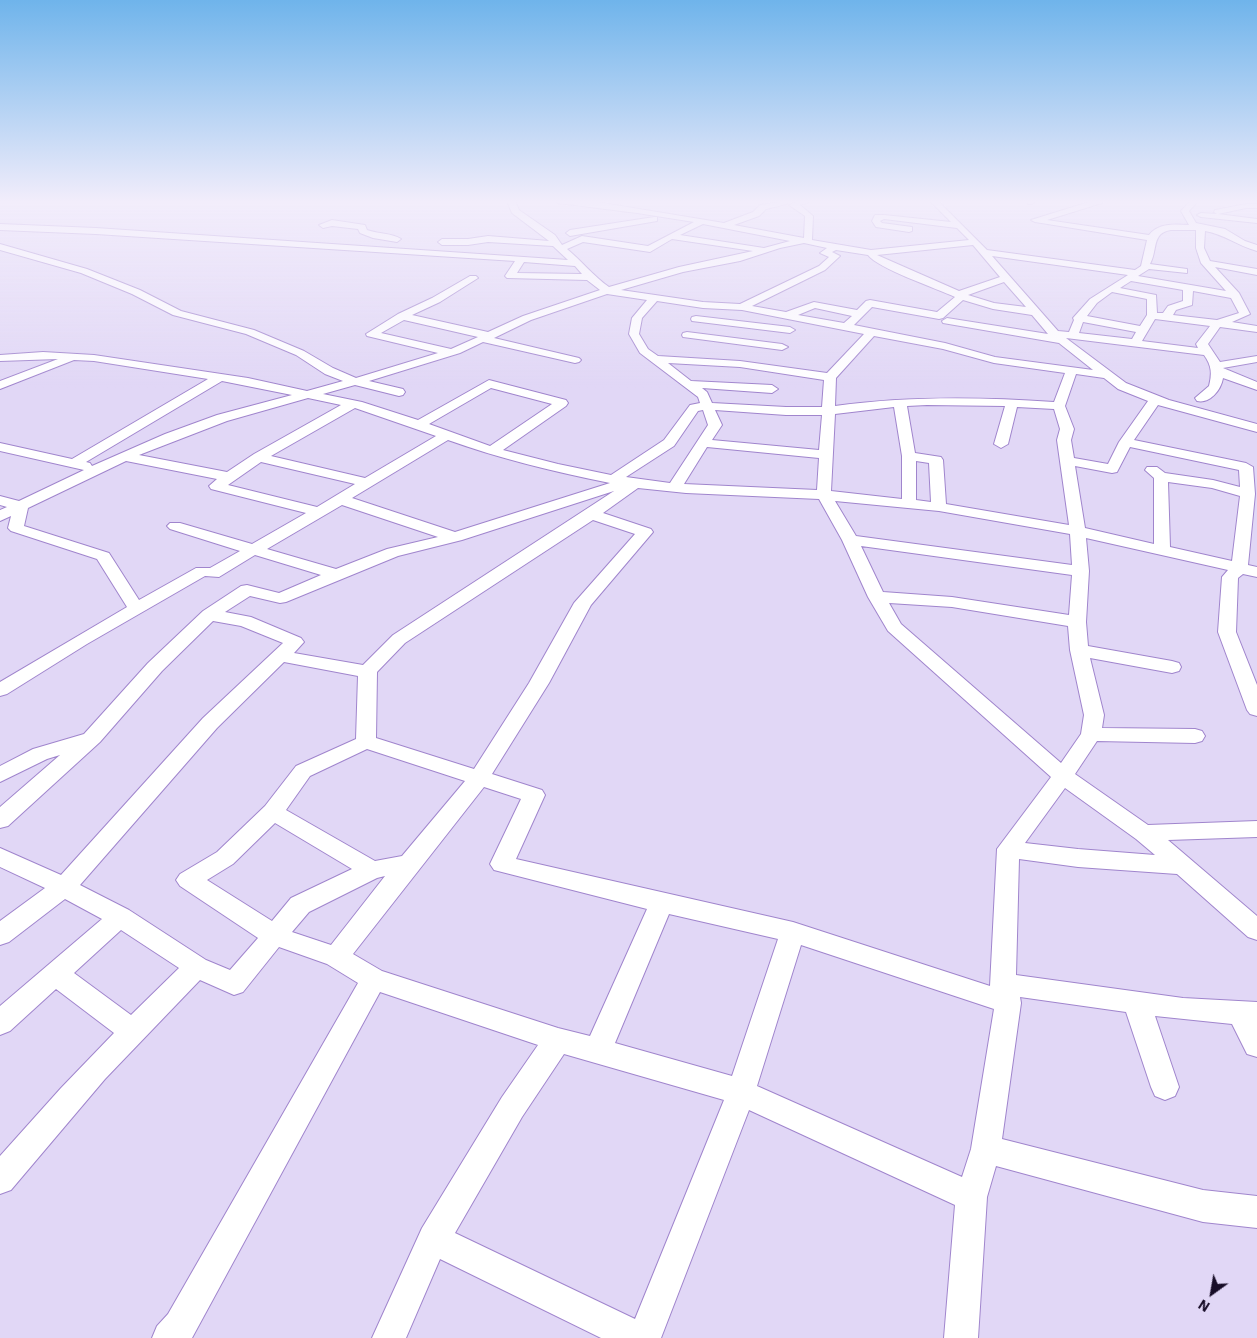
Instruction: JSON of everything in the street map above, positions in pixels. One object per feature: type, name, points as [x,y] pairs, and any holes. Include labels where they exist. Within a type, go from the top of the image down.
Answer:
[{"type":"street","points":[[59,263],[84,271],[136,292],[177,313],[250,332],[300,352],[329,371],[356,382],[399,392]]},
{"type":"street","points":[[519,263],[510,276],[589,277]]},
{"type":"street","points":[[578,263],[589,277],[608,291],[703,305],[740,307],[788,315],[870,333],[945,346],[994,360],[1107,376]]},
{"type":"street","points":[[0,516],[124,456],[222,418],[304,394],[356,382],[451,352],[527,318],[589,296],[710,263]]},
{"type":"street","points":[[712,338],[724,322],[740,307],[822,268],[827,263]]},
{"type":"street","points":[[888,263],[961,296],[993,306],[1036,312]]},
{"type":"street","points":[[993,263],[1053,333],[1122,386],[1165,403],[1257,428]]},
{"type":"street","points":[[1055,263],[1235,295]]},
{"type":"street","points":[[1206,263],[1235,295],[1245,314],[1257,324]]},
{"type":"street","points":[[1208,263],[1257,272]]},
{"type":"street","points":[[1073,335],[1078,318],[1090,304],[1111,288],[1134,276],[1147,266],[1184,271]]},
{"type":"street","points":[[451,352],[371,334],[402,316],[436,300],[472,278]]},
{"type":"street","points":[[846,328],[870,303],[939,316],[961,296],[1005,278]]},
{"type":"street","points":[[1166,317],[1172,308],[1188,303],[1188,286]]},
{"type":"street","points":[[1111,288],[1152,297],[1152,315],[1135,343]]},
{"type":"street","points":[[654,298],[637,318],[634,334],[644,351],[703,395],[715,425],[674,488]]},
{"type":"street","points":[[679,347],[703,305]]},
{"type":"street","points":[[788,315],[814,305],[860,314]]},
{"type":"street","points":[[889,336],[914,310]]},
{"type":"street","points":[[1245,314],[1217,324],[1202,344],[1217,369],[1240,382],[1257,386]]},
{"type":"street","points":[[1152,315],[1257,329]]},
{"type":"street","points":[[402,316],[575,360]]},
{"type":"street","points":[[1078,318],[1144,330]]},
{"type":"street","points":[[696,319],[790,330]]},
{"type":"street","points":[[947,321],[1062,340]]},
{"type":"street","points":[[870,333],[830,377],[824,495],[850,540],[877,597],[894,627],[1063,776],[1144,833],[1257,930]]},
{"type":"street","points":[[1053,333],[1206,352]]},
{"type":"street","points":[[654,359],[679,347],[712,338],[782,347]]},
{"type":"street","points":[[722,386],[740,364],[762,345]]},
{"type":"street","points":[[679,347],[740,364],[830,377]]},
{"type":"street","points":[[0,358],[43,355],[77,356],[220,378],[304,394],[388,414],[492,451],[557,468],[625,482],[674,488],[824,495],[939,507],[1078,531],[1257,572]]},
{"type":"street","points":[[0,385],[77,356]]},
{"type":"street","points":[[1217,369],[1257,358]]},
{"type":"street","points":[[1201,398],[1215,388],[1217,369]]},
{"type":"street","points":[[961,1338],[971,1197],[986,1149],[1005,994],[1008,849],[1063,776],[1091,734],[1094,715],[1079,650],[1078,622],[1081,571],[1078,531],[1064,440],[1067,429],[1059,406],[1071,372]]},
{"type":"street","points":[[73,464],[220,378]]},
{"type":"street","points":[[418,425],[489,384],[562,403],[492,451]]},
{"type":"street","points":[[688,384],[772,389]]},
{"type":"street","points":[[1068,461],[1112,469],[1126,442],[1156,399]]},
{"type":"street","points":[[366,742],[368,672],[376,661],[399,639],[591,514],[669,443],[694,408],[707,406],[786,411],[829,411],[900,403],[1012,403],[1059,406]]},
{"type":"street","points":[[900,403],[909,456],[909,504]]},
{"type":"street","points":[[1001,444],[1012,403]]},
{"type":"street","points":[[319,512],[216,486],[259,457],[351,405]]},
{"type":"street","points":[[0,690],[136,608],[202,571],[213,572],[319,512],[446,436]]},
{"type":"street","points":[[1126,442],[1246,467],[1248,494],[1238,569],[1230,577],[1228,632],[1249,670],[1257,710]]},
{"type":"street","points":[[703,443],[826,455]]},
{"type":"street","points":[[0,447],[96,469]]},
{"type":"street","points":[[124,456],[228,477]]},
{"type":"street","points":[[909,456],[936,460],[939,507]]},
{"type":"street","points":[[259,457],[367,483]]},
{"type":"street","points":[[1162,551],[1156,474],[1212,484],[1248,494]]},
{"type":"street","points":[[0,820],[93,738],[155,667],[209,615],[247,590],[280,598],[393,552],[456,537],[625,482]]},
{"type":"street","points":[[340,499],[456,537]]},
{"type":"street","points":[[0,500],[21,507]]},
{"type":"street","points":[[21,507],[16,528],[103,556],[136,608]]},
{"type":"street","points":[[336,958],[409,863],[478,779],[539,683],[583,602],[645,532],[591,514]]},
{"type":"street","points":[[175,526],[338,574]]},
{"type":"street","points":[[850,540],[1081,571]]},
{"type":"street","points":[[877,597],[952,602],[1078,622]]},
{"type":"street","points":[[0,935],[64,887],[210,723],[295,642],[245,621],[209,615]]},
{"type":"street","points":[[1079,650],[1172,666]]},
{"type":"street","points":[[280,656],[368,672]]},
{"type":"street","points":[[1091,734],[1195,736]]},
{"type":"street","points":[[0,775],[40,754],[93,738]]},
{"type":"street","points":[[971,1197],[742,1092],[558,1040],[374,979],[336,958],[273,935],[188,880],[225,858],[273,812],[303,771],[366,742],[534,796],[502,864],[792,932],[1005,994],[1249,1014],[1257,1045]]},
{"type":"street","points":[[273,812],[372,870]]},
{"type":"street","points":[[1144,833],[1257,830]]},
{"type":"street","points":[[1008,849],[1078,858],[1182,866]]},
{"type":"street","points":[[0,857],[64,887],[120,917],[197,967],[234,984],[300,904],[372,870],[409,863]]},
{"type":"street","points":[[598,1050],[662,903]]},
{"type":"street","points":[[0,1023],[120,917]]},
{"type":"street","points":[[644,1338],[742,1092],[792,932]]},
{"type":"street","points":[[0,1179],[44,1125],[132,1031],[197,967]]},
{"type":"street","points":[[56,974],[132,1031]]},
{"type":"street","points":[[169,1338],[180,1326],[374,979]]},
{"type":"street","points":[[1137,1004],[1165,1087]]},
{"type":"street","points":[[389,1338],[433,1239],[512,1108],[558,1040]]},
{"type":"street","points":[[986,1149],[1203,1206],[1257,1212]]},
{"type":"street","points":[[433,1239],[638,1338]]}]
